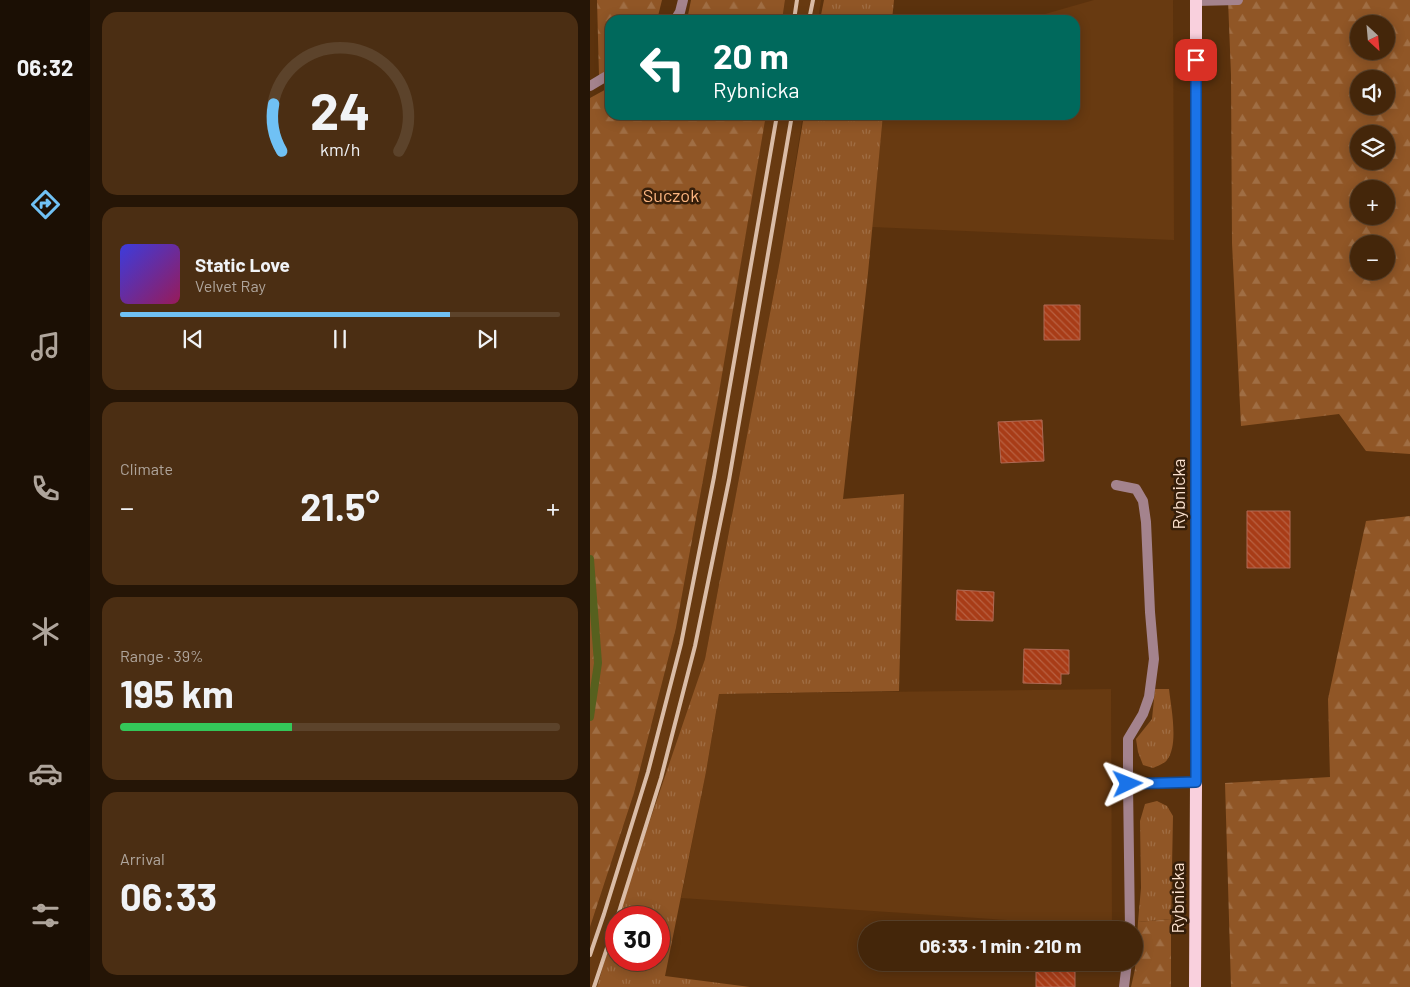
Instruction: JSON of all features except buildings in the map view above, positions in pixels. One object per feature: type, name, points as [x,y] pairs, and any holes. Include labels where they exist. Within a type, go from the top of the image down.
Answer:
[{"type":"main road","name":"Rybnicka","points":[[1195,987],[1196,1]]},
{"type":"street","points":[[678,15],[682,0]]},
{"type":"street","points":[[1196,1],[1238,0]]},
{"type":"street","points":[[590,86],[605,77]]},
{"type":"street","points":[[1116,485],[1136,488],[1143,501],[1146,522],[1154,659],[1149,697],[1143,714],[1128,739],[1130,921]]},
{"type":"street","points":[[1128,784],[1196,782]]},
{"type":"street","points":[[1124,987],[1126,971]]},
{"type":"shaded area","points":[[785,0],[821,0],[819,15],[783,15]]},
{"type":"shaded area","points":[[1094,0],[1173,0],[1174,240],[872,227],[883,120],[1080,120],[1080,15],[1042,15]]},
{"type":"shaded area","points":[[765,120],[802,120],[780,260],[705,659],[631,906],[605,906],[605,971],[609,971],[604,987],[590,987],[590,927],[634,793],[676,628]]},
{"type":"shaded area","points":[[1111,689],[1112,921],[1023,921],[681,898],[706,772],[719,694]]},
{"type":"green space","points":[[597,0],[662,0],[658,15],[605,15],[605,71],[599,76]]},
{"type":"green space","points":[[691,0],[785,0],[783,15],[688,15]]},
{"type":"green space","points":[[824,0],[894,0],[892,15],[821,15]]},
{"type":"green space","points":[[1228,0],[1410,0],[1410,454],[1366,451],[1339,414],[1241,426],[1232,243],[1231,75]]},
{"type":"green space","name":"Suczok","points":[[605,90],[605,120],[765,120],[718,398],[676,628],[634,793],[590,927],[590,98]]},
{"type":"green space","points":[[803,120],[883,120],[843,499],[904,494],[899,691],[719,694],[706,772],[670,951],[670,906],[621,906],[705,659],[780,260]]},
{"type":"green space","points":[[1410,516],[1410,987],[1231,987],[1225,783],[1330,777],[1328,699],[1366,521]]},
{"type":"green space","points":[[1155,689],[1169,689],[1173,745],[1167,760],[1153,768],[1143,765],[1136,739],[1152,719]]},
{"type":"green space","points":[[1157,801],[1167,806],[1173,816],[1171,919],[1138,921],[1141,888],[1140,821],[1145,804]]},
{"type":"green space","points":[[1171,919],[1171,987],[1131,987],[1135,971],[1143,971],[1143,922]]},
{"type":"green space","points":[[605,960],[605,971],[666,971],[665,976],[750,987],[597,987]]},
{"type":"waterway","points":[[590,559],[598,663],[590,717]]},
{"type":"railway","points":[[795,15],[797,0]]},
{"type":"railway","points":[[810,15],[813,0]]},
{"type":"railway","points":[[590,955],[648,772],[681,644],[714,477],[776,120]]},
{"type":"railway","points":[[621,906],[661,778],[695,646],[729,480],[791,120]]},
{"type":"railway","points":[[594,987],[605,954]]},
{"type":"route","points":[[1128,784],[1196,782],[1196,60]]}]
